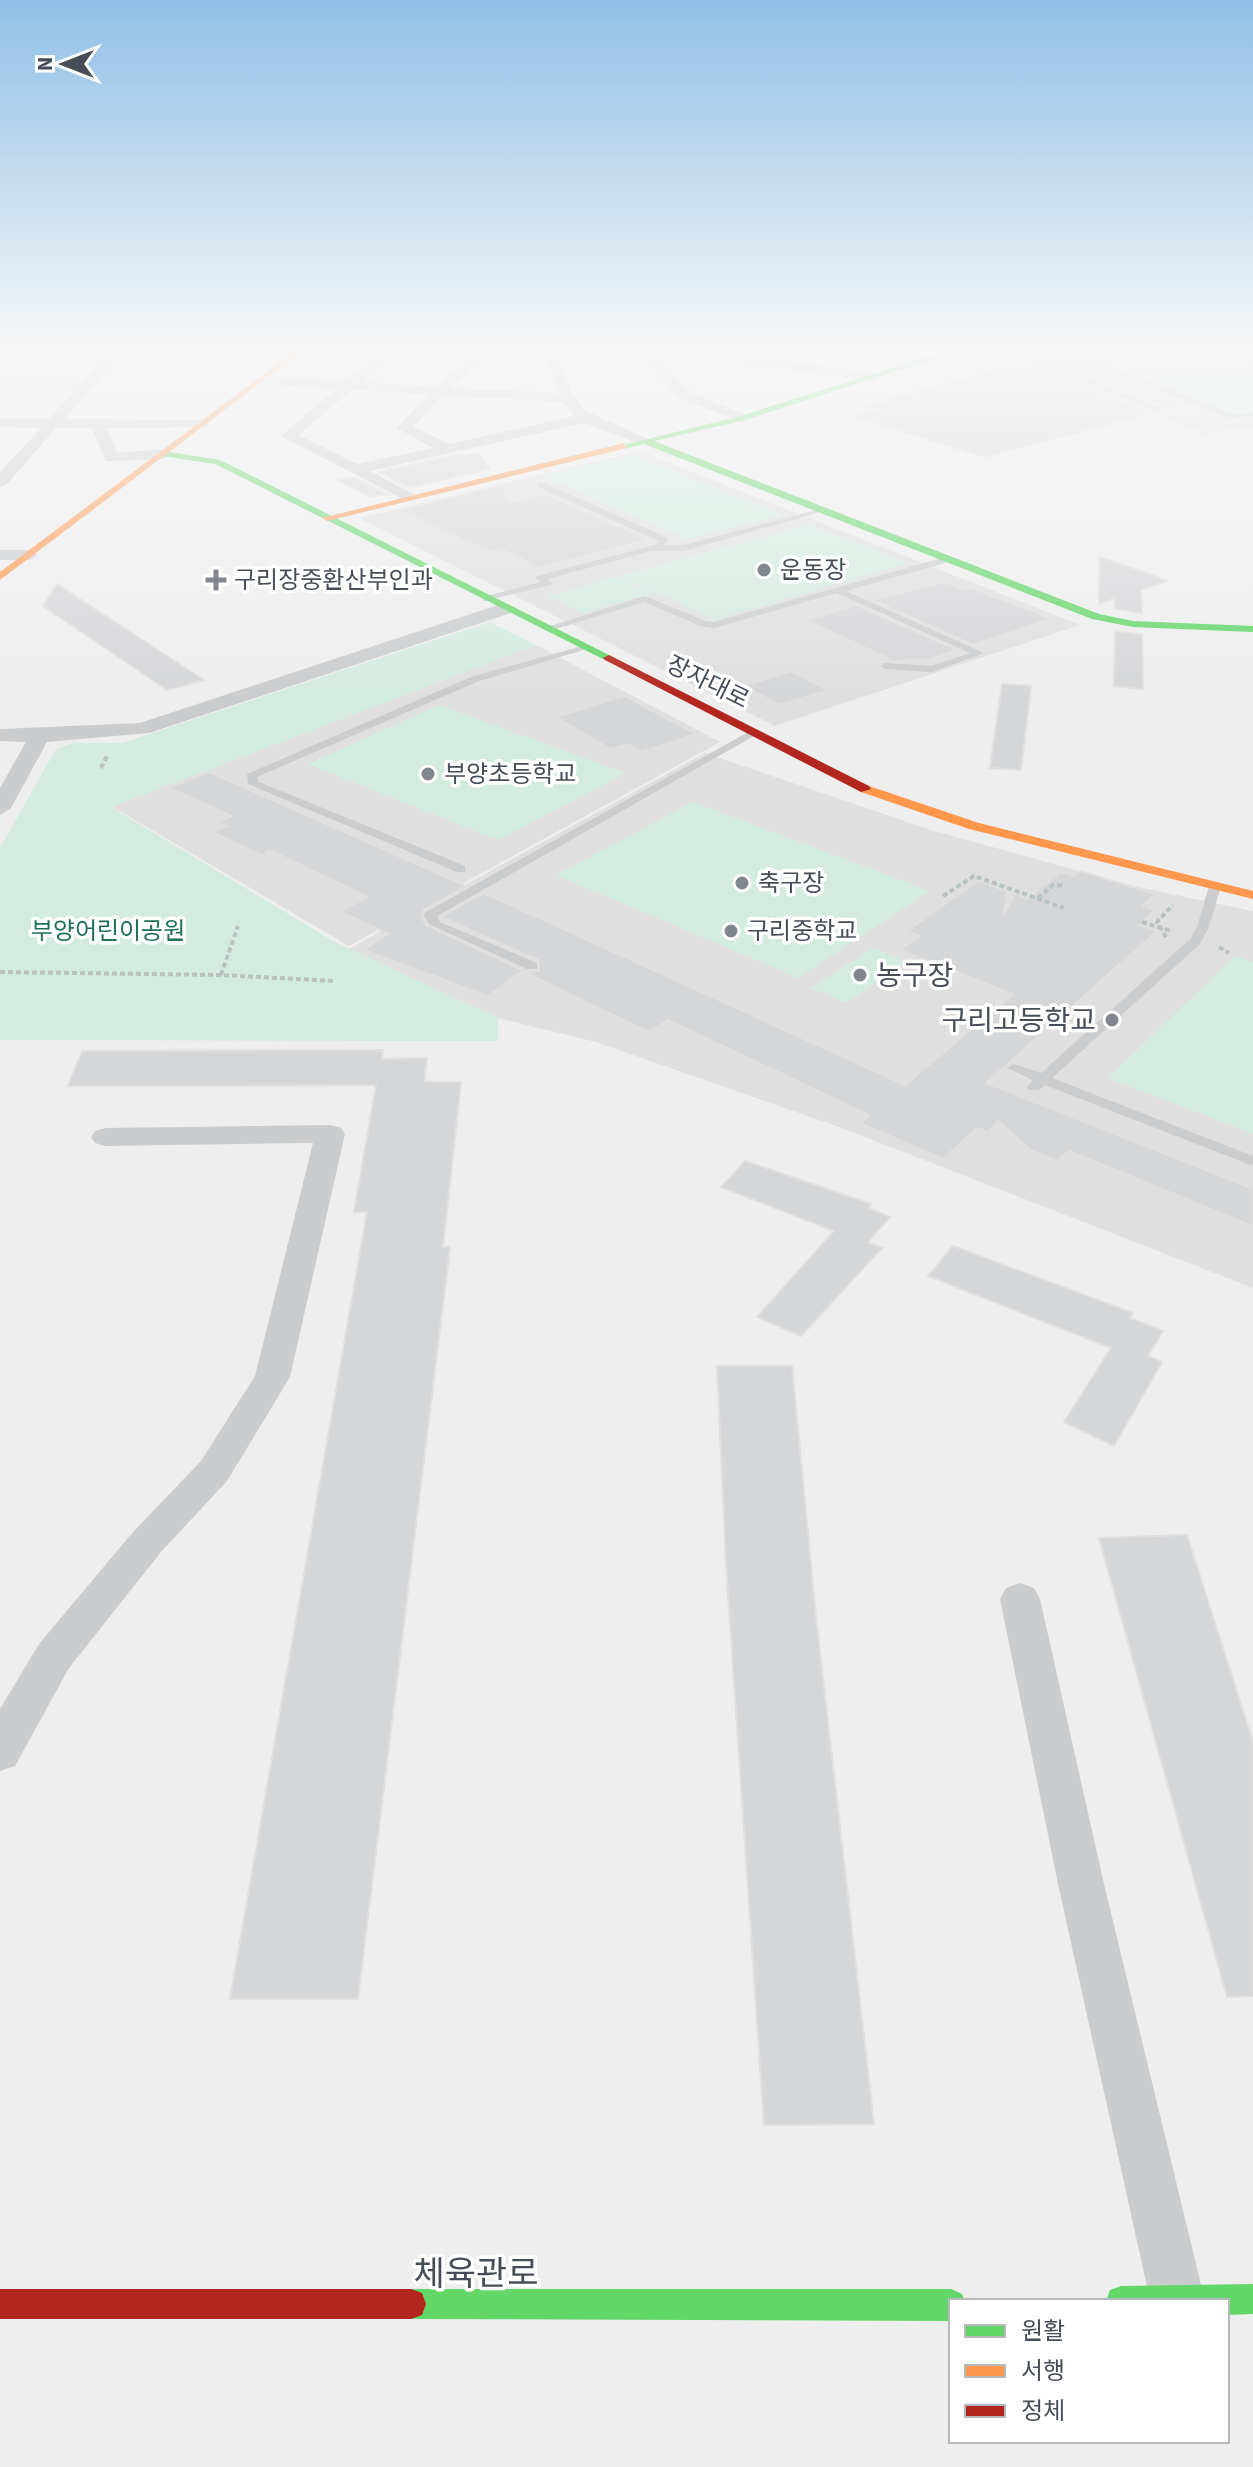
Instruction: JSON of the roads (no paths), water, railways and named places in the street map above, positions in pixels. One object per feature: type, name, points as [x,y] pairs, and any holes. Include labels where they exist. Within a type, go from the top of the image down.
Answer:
[{"type":"street","points":[[0,482],[15,465]]},
{"type":"street","points":[[0,577],[149,465]]},
{"type":"street","name":"장자대로","points":[[223,465],[495,604],[756,732],[852,784],[974,826],[1253,895]]},
{"type":"street","points":[[344,465],[411,497]]},
{"type":"street","points":[[353,470],[375,465]]},
{"type":"street","points":[[327,518],[544,465]]},
{"type":"street","points":[[707,465],[1113,621],[1253,629]]},
{"type":"street","points":[[0,555],[29,555]]},
{"type":"street","points":[[0,735],[40,736],[142,729],[495,604]]},
{"type":"street","points":[[0,808],[40,736]]},
{"type":"street","points":[[0,1753],[7,1735],[54,1656],[147,1542],[214,1471],[272,1377],[330,1134],[106,1137]]},
{"type":"street","points":[[1020,1599],[1078,1870],[1178,2299]]},
{"type":"street","points":[[1229,2299],[1253,2299]]},
{"type":"street","name":"체육관로","points":[[0,2304],[949,2305]]},
{"type":"lane","points":[[541,485],[665,540],[656,547]]},
{"type":"lane","points":[[495,604],[548,583],[540,578],[656,547],[684,548],[823,510]]},
{"type":"lane","points":[[546,629],[645,599],[703,624],[714,625],[949,559]]},
{"type":"lane","points":[[837,590],[979,653],[932,669],[885,666]]},
{"type":"lane","points":[[461,869],[254,784],[251,776],[475,679],[585,648]]},
{"type":"lane","points":[[532,966],[435,924],[430,915],[756,732]]},
{"type":"lane","points":[[1039,1083],[1195,941],[1203,927],[1215,886]]},
{"type":"lane","points":[[1014,1068],[1039,1083],[1253,1161]]},
{"type":"place","name":"운동장","points":[[764,570]]},
{"type":"place","name":"구리장중환산부인과","points":[[216,580]]},
{"type":"place","name":"부양초등학교","points":[[428,774]]},
{"type":"place","name":"축구장","points":[[742,883]]},
{"type":"place","name":"구리중학교","points":[[731,931]]},
{"type":"place","name":"농구장","points":[[860,975]]},
{"type":"place","name":"구리고등학교","points":[[1112,1020]]},
{"type":"park label","name":"부양어린이공원","points":[[108,931]]}]
